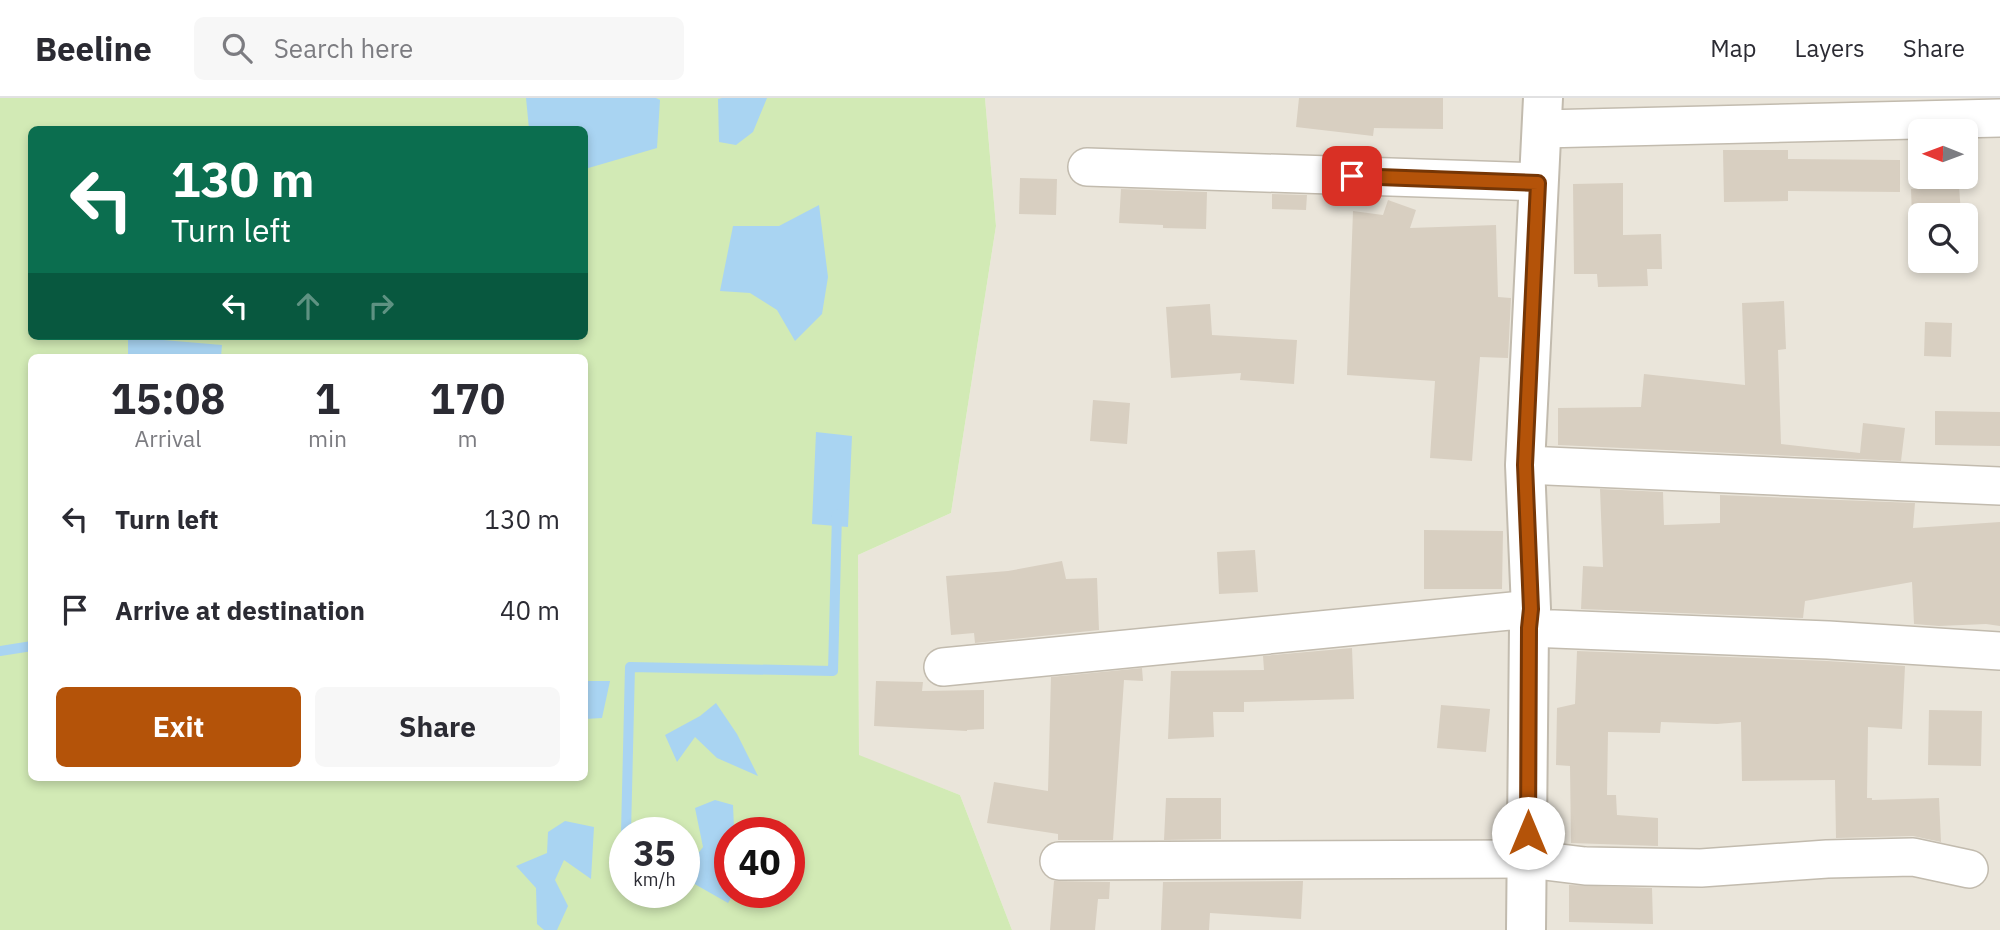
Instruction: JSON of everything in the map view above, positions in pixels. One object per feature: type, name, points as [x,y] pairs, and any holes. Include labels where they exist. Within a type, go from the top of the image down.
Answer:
[{"type":"street","points":[[1526,930],[1530,619],[1525,465],[1542,113],[2000,118]]},
{"type":"street","points":[[1087,167],[1538,183]]},
{"type":"street","points":[[1525,465],[2000,486]]},
{"type":"street","points":[[943,667],[1530,619],[2000,651]]},
{"type":"street","points":[[1059,861],[1528,859],[1585,866],[1700,868],[1827,859],[1913,857],[1969,869]]},
{"type":"shaded area","points":[[985,98],[2000,98],[2000,930],[1012,930],[960,795],[859,756],[858,555],[951,513],[996,226]]},
{"type":"green space","points":[[0,98],[985,98],[996,226],[951,513],[858,555],[859,755],[960,795],[1012,930],[0,930]]},
{"type":"water","points":[[526,98],[660,100],[657,148],[588,168],[588,126],[529,126]]},
{"type":"water","points":[[767,98],[753,132],[736,145],[719,142],[718,99]]},
{"type":"water","points":[[819,205],[828,277],[822,314],[795,341],[777,310],[750,293],[720,291],[733,226],[779,226]]},
{"type":"water","points":[[128,340],[222,345],[221,354],[128,354]]},
{"type":"water","points":[[816,432],[852,436],[848,527],[812,524]]},
{"type":"water","points":[[588,681],[610,681],[602,718],[588,719]]},
{"type":"water","points":[[716,703],[737,734],[758,776],[717,758],[695,737],[677,762],[665,735],[700,716]]},
{"type":"water","points":[[715,800],[733,805],[734,817],[714,817],[714,895],[700,887],[700,851],[703,847],[700,817],[697,817],[695,808]]},
{"type":"water","points":[[565,821],[594,827],[591,879],[564,860],[555,880],[568,906],[557,930],[544,930],[537,924],[536,888],[516,866],[547,853],[548,832]]},
{"type":"building","points":[[1299,98],[1443,98],[1443,129],[1374,128],[1373,136],[1296,127]]},
{"type":"building","points":[[1723,150],[1788,150],[1788,159],[1900,160],[1900,192],[1788,191],[1788,201],[1724,202]]},
{"type":"building","points":[[1020,178],[1057,179],[1056,215],[1019,214]]},
{"type":"building","points":[[1623,183],[1623,235],[1661,234],[1662,269],[1647,269],[1648,286],[1598,287],[1597,274],[1574,274],[1573,184]]},
{"type":"building","points":[[1121,189],[1207,192],[1206,229],[1119,223]]},
{"type":"building","points":[[1911,189],[1959,189],[1960,203],[1912,203]]},
{"type":"building","points":[[1272,194],[1307,195],[1306,210],[1272,209]]},
{"type":"building","points":[[1388,200],[1416,210],[1410,228],[1496,225],[1498,297],[1511,298],[1508,358],[1480,357],[1472,461],[1430,458],[1435,381],[1347,375],[1353,211],[1383,215]]},
{"type":"building","points":[[1784,301],[1786,349],[1778,350],[1781,444],[1860,453],[1863,423],[1905,428],[1901,461],[1558,445],[1558,408],[1641,407],[1644,374],[1745,385],[1742,303]]},
{"type":"building","points":[[1210,304],[1212,335],[1297,340],[1294,384],[1240,380],[1241,373],[1171,378],[1166,307]]},
{"type":"building","points":[[1925,322],[1952,323],[1951,357],[1924,356]]},
{"type":"building","points":[[1093,400],[1130,403],[1127,444],[1090,441]]},
{"type":"building","points":[[1935,411],[2000,412],[2000,446],[1935,445]]},
{"type":"building","points":[[1600,489],[1663,492],[1664,525],[1720,523],[1720,495],[1915,503],[1913,528],[2000,522],[2000,626],[1914,624],[1912,582],[1805,601],[1803,618],[1581,609],[1583,566],[1603,567]]},
{"type":"building","points":[[1424,530],[1503,531],[1502,589],[1424,589]]},
{"type":"building","points":[[1255,550],[1258,592],[1219,594],[1217,552]]},
{"type":"building","points":[[1062,561],[1066,579],[1097,578],[1099,630],[975,643],[974,633],[951,635],[946,576],[1008,571]]},
{"type":"building","points":[[1352,648],[1354,699],[1244,702],[1244,712],[1213,712],[1214,737],[1168,739],[1171,671],[1264,670],[1263,656]]},
{"type":"building","points":[[1577,651],[1905,666],[1902,729],[1868,727],[1867,798],[1939,798],[1941,842],[1913,836],[1836,838],[1835,780],[1742,781],[1741,722],[1661,722],[1660,733],[1608,732],[1607,795],[1616,795],[1617,815],[1658,818],[1658,846],[1571,843],[1570,766],[1556,765],[1557,708],[1575,704]]},
{"type":"building","points":[[1142,668],[1143,681],[1124,680],[1113,840],[1058,840],[1058,834],[987,823],[994,782],[1048,791],[1051,677]]},
{"type":"building","points":[[876,681],[923,682],[922,691],[984,690],[984,729],[967,731],[874,726]]},
{"type":"building","points":[[1441,705],[1490,709],[1486,752],[1437,748]]},
{"type":"building","points":[[1929,710],[1982,711],[1981,766],[1928,765]]},
{"type":"building","points":[[1166,798],[1221,798],[1221,839],[1164,840]]},
{"type":"building","points":[[1054,881],[1110,882],[1109,899],[1098,899],[1095,930],[1050,930]]},
{"type":"building","points":[[1303,881],[1301,919],[1210,913],[1209,930],[1161,930],[1163,882]]},
{"type":"building","points":[[1569,885],[1652,888],[1653,924],[1569,922]]},
{"type":"waterway","points":[[626,817],[630,667],[833,671],[837,514]]},
{"type":"waterway","points":[[0,651],[28,647]]},
{"type":"route","points":[[1352,176],[1538,183],[1525,465],[1531,609],[1528,833]]}]
